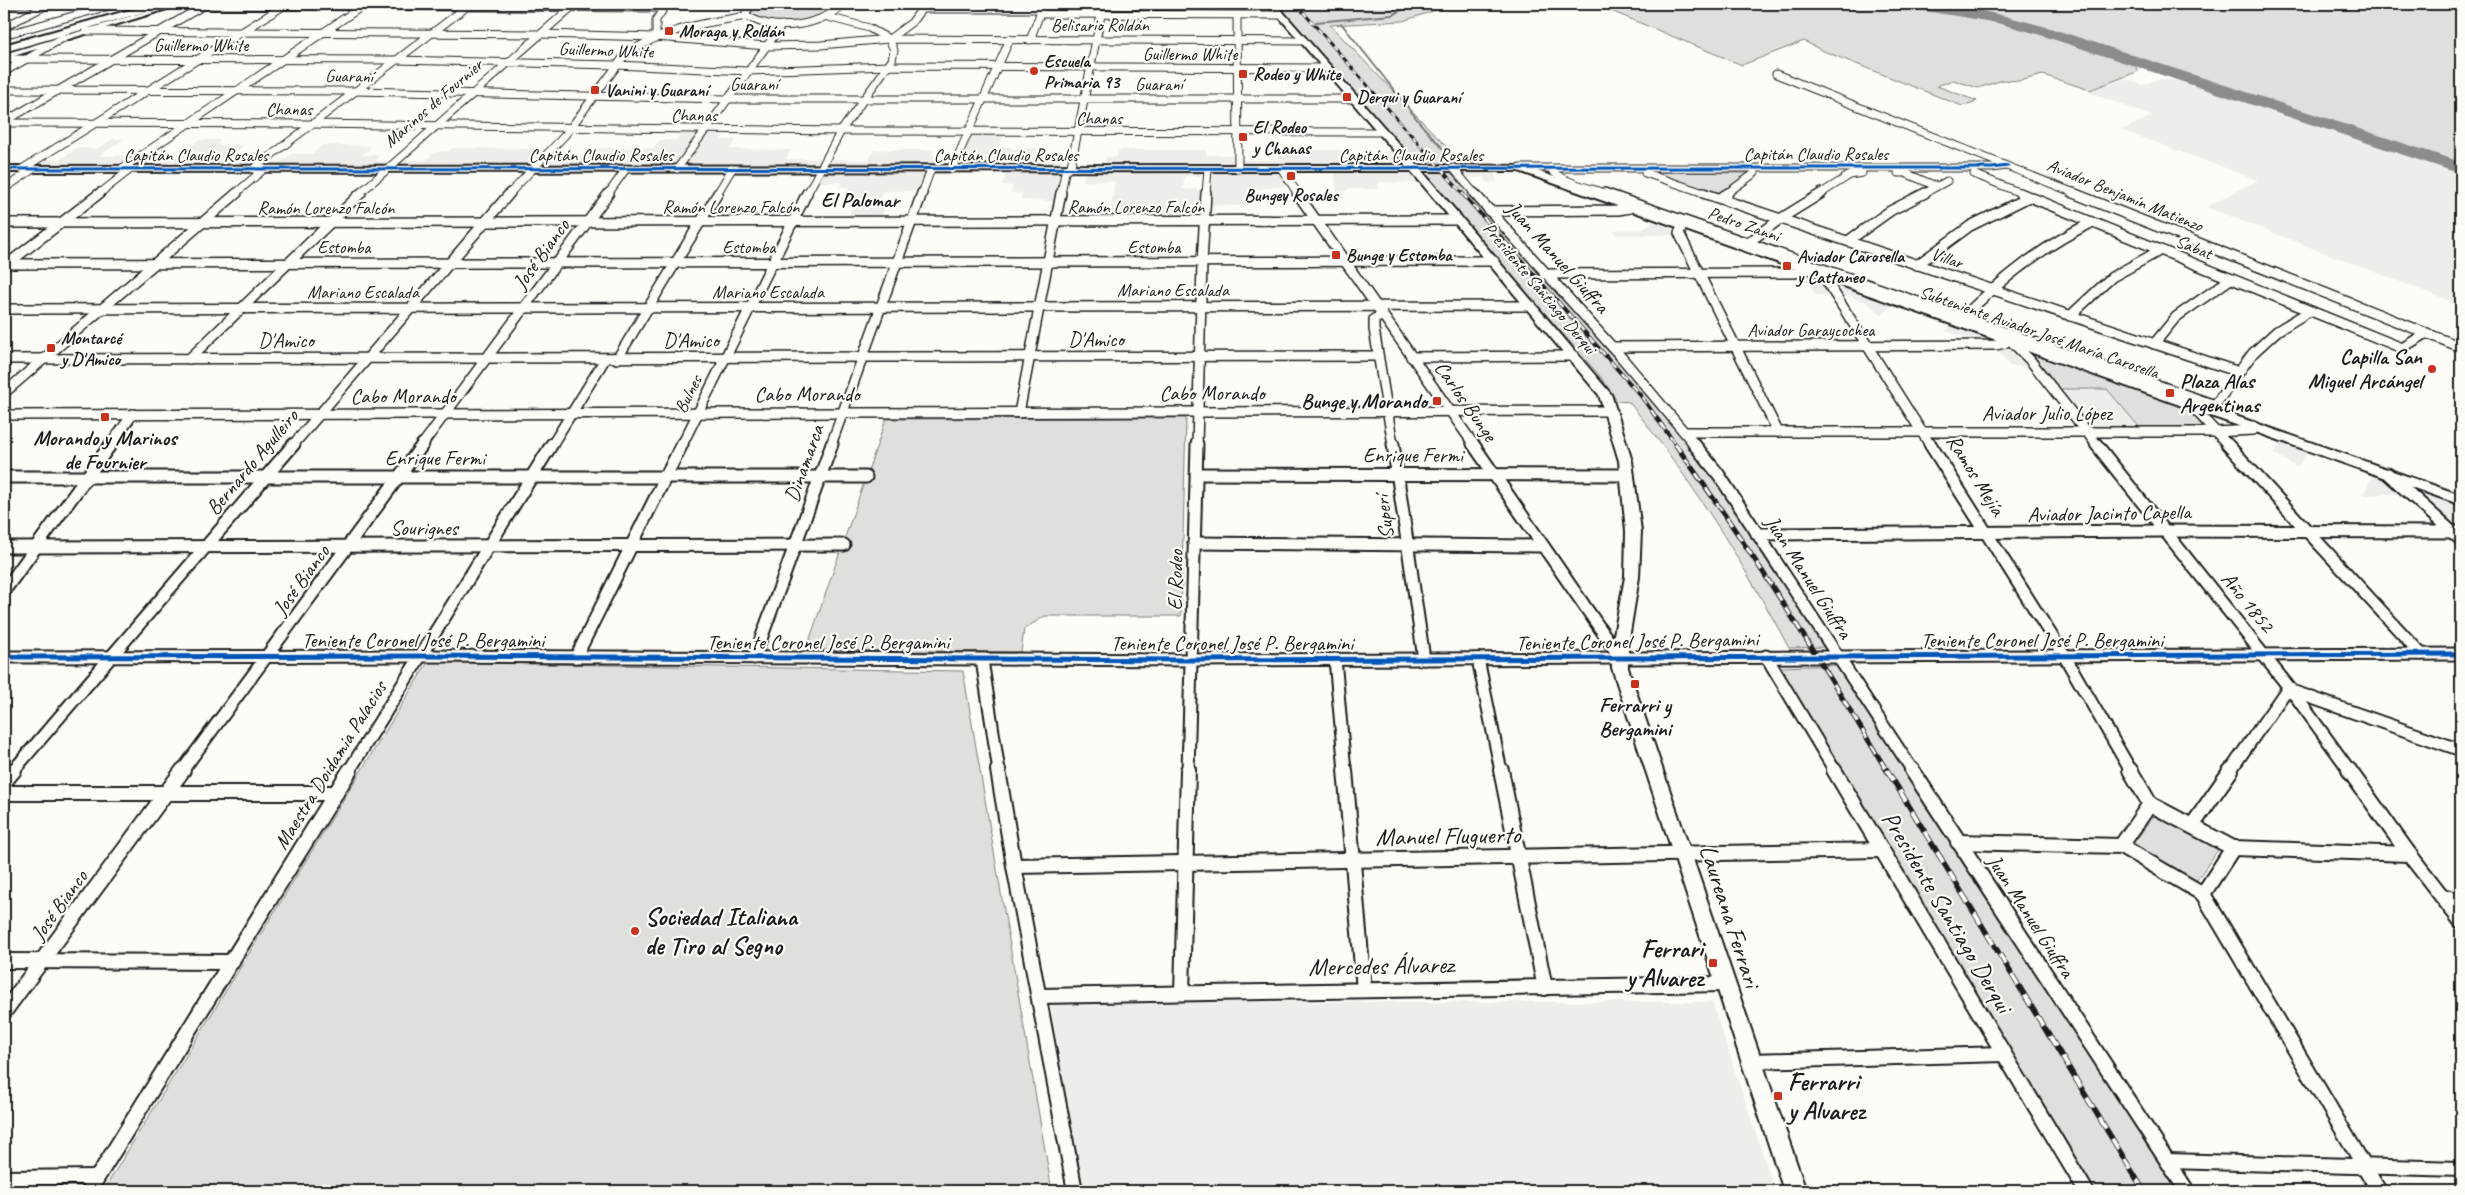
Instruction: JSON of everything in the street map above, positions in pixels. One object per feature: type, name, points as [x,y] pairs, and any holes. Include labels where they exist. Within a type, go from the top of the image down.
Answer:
[{"type":"highway","points":[[4,42],[138,4]]},
{"type":"highway","points":[[4,49],[162,4]]},
{"type":"street","points":[[4,4],[115,4]]},
{"type":"street","points":[[4,29],[49,4]]},
{"type":"street","points":[[4,35],[115,4]]},
{"type":"street","points":[[4,58],[63,38],[177,4],[665,6]]},
{"type":"street","points":[[4,123],[206,4]]},
{"type":"street","points":[[22,169],[285,4]]},
{"type":"street","points":[[747,16],[746,11],[754,4]]},
{"type":"street","points":[[665,6],[658,15],[655,24],[656,37],[688,27],[747,16],[760,22],[782,25],[807,23],[828,16],[839,8],[840,4]]},
{"type":"street","name":"Presidente Santiago Derqui","points":[[1272,4],[1603,390],[1611,411],[1631,491],[1634,554],[1619,656]]},
{"type":"street","points":[[5,265],[61,223],[126,169],[187,124],[364,5]]},
{"type":"street","points":[[253,169],[469,5]]},
{"type":"street","name":"Marinos de Fournier","points":[[189,359],[384,170],[573,5]]},
{"type":"street","points":[[828,16],[864,26],[889,39],[912,22],[924,7],[1041,9],[1102,15],[1280,15]]},
{"type":"street","points":[[1030,40],[1041,9]]},
{"type":"street","points":[[1019,413],[1065,172],[1071,166],[1102,15]]},
{"type":"street","points":[[1237,15],[1238,169]]},
{"type":"street","points":[[677,169],[782,25]]},
{"type":"street","points":[[4,29],[22,30]]},
{"type":"street","name":"Belisario Roldán","points":[[87,31],[540,34],[656,37],[767,46],[821,45],[889,39],[1304,41]]},
{"type":"street","name":"Bernardo Agulleiro","points":[[4,782],[204,546],[484,222],[526,174],[570,129],[616,65],[632,50],[656,37]]},
{"type":"street","points":[[4,72],[63,38]]},
{"type":"street","name":"Bulnes","points":[[576,657],[818,169],[841,132],[888,66],[894,54],[889,39]]},
{"type":"street","points":[[952,169],[1010,39]]},
{"type":"street","name":"Guillermo White","points":[[4,58],[395,60],[616,65],[748,71],[888,66],[1091,69],[1327,68]]},
{"type":"street","name":"Aviador Benjamín Matienzo","points":[[1776,74],[2461,347]]},
{"type":"street","name":"Guaraní","points":[[4,90],[355,91],[728,99],[1354,99]]},
{"type":"street","name":"Chanas","points":[[4,123],[310,124],[841,132],[1383,132]]},
{"type":"street","name":"Capitán Claudio Rosales","points":[[4,169],[1415,169],[1992,168],[2008,166]]},
{"type":"street","name":"El Rodeo","points":[[1182,993],[1194,543],[1198,474],[1202,263],[1208,168]]},
{"type":"street","name":"Carlos Bunge","points":[[1281,168],[1315,221],[1451,412],[1619,656]]},
{"type":"street","name":"Juan Manuel Giuffra","points":[[1453,168],[1544,274],[1612,346],[1687,432],[1719,475],[2187,1191]]},
{"type":"street","name":"Subteniente Aviador José María Carosella","points":[[1520,168],[2190,403],[2210,407],[2253,426],[2461,500]]},
{"type":"street","name":"Pedro Zanni","points":[[1550,168],[1553,173],[1565,179],[2210,407]]},
{"type":"street","points":[[4,189],[34,169]]},
{"type":"street","points":[[4,393],[264,169]]},
{"type":"street","name":"José Bianco","points":[[4,1012],[626,169]]},
{"type":"street","name":"Maestra Doidamia Palacios","points":[[93,1184],[571,414],[647,308],[732,169]]},
{"type":"street","name":"Dinamarca","points":[[754,658],[879,308],[931,169]]},
{"type":"street","points":[[1720,198],[1755,173]]},
{"type":"street","points":[[1748,243],[1780,219],[1853,174],[1902,173],[1936,186]]},
{"type":"street","name":"Villar","points":[[1646,174],[2239,372]]},
{"type":"street","name":"Sabat","points":[[1974,174],[2229,280],[2402,348],[2427,333]]},
{"type":"street","points":[[1848,241],[1890,211],[1947,181]]},
{"type":"street","points":[[1917,265],[1976,222],[2029,197]]},
{"type":"street","points":[[1489,211],[1618,210],[1630,208]]},
{"type":"street","name":"Ramón Lorenzo Falcón","points":[[4,223],[1458,220]]},
{"type":"street","points":[[1962,318],[1991,290],[2037,252],[2091,223]]},
{"type":"street","points":[[1682,226],[1679,233],[1778,432]]},
{"type":"street","points":[[2070,316],[2112,277],[2159,250]]},
{"type":"street","name":"Estomba","points":[[5,265],[1494,261]]},
{"type":"street","points":[[1544,274],[1795,273],[1807,270]]},
{"type":"street","name":"Ramos Mejía","points":[[1822,274],[2065,657],[2150,804]]},
{"type":"street","points":[[2154,344],[2176,316],[2229,280]]},
{"type":"street","name":"Mariano Escalada","points":[[4,309],[1040,308],[1201,306],[1378,311],[1532,306]]},
{"type":"street","name":"Superí","points":[[1378,311],[1374,319],[1378,356],[1398,474],[1406,544],[1424,659]]},
{"type":"street","points":[[2210,407],[2253,353],[2277,331],[2308,312]]},
{"type":"street","name":"Aviador Garaycochea","points":[[1612,346],[1996,345],[2005,343],[2006,339]]},
{"type":"street","name":"Año 1852","points":[[2006,339],[2030,360],[2292,691],[2409,854],[2461,921]]},
{"type":"street","name":"D'Amico","points":[[4,359],[1378,356]]},
{"type":"street","points":[[1411,358],[1574,356]]},
{"type":"street","points":[[2190,403],[2421,654]]},
{"type":"street","name":"Cabo Morando","points":[[4,414],[1611,411]]},
{"type":"street","points":[[4,591],[133,414]]},
{"type":"street","name":"Aviador Julio López","points":[[1687,432],[2215,432],[2253,430],[2253,426]]},
{"type":"street","name":"Enrique Fermi","points":[[1198,474],[1628,474]]},
{"type":"street","points":[[2388,474],[2457,532],[2461,540]]},
{"type":"street","name":"Enrique Fermi","points":[[4,477],[866,477]]},
{"type":"street","name":"Aviador Jacinto Capella","points":[[1757,534],[2164,531],[2457,532]]},
{"type":"street","points":[[1194,543],[1542,546]]},
{"type":"street","name":"Sourignes","points":[[4,547],[844,545]]},
{"type":"street","name":"Teniente Coronel José P. Bergamini","points":[[4,656],[1192,660],[1478,659],[1619,656],[2065,657],[2461,654]]},
{"type":"street","name":"Laureana Ferrari","points":[[1619,656],[1620,668],[1795,1191]]},
{"type":"street","name":"Presidente Santiago Derqui","points":[[1766,656],[2086,1191]]},
{"type":"street","points":[[1336,659],[1364,990]]},
{"type":"street","points":[[1478,659],[1545,988]]},
{"type":"street","points":[[982,660],[982,670],[1014,866],[1075,1191]]},
{"type":"street","points":[[2192,826],[2282,696],[2292,691],[2307,694],[2461,750]]},
{"type":"street","points":[[4,793],[336,793]]},
{"type":"street","points":[[2121,846],[2150,804],[2233,848],[2409,854]]},
{"type":"street","points":[[1958,842],[2121,846],[2203,894],[2379,1191]]},
{"type":"street","points":[[2203,894],[2233,848]]},
{"type":"street","name":"Manuel Fluguerto","points":[[1014,866],[1882,850]]},
{"type":"street","points":[[2443,896],[2461,902]]},
{"type":"street","points":[[4,961],[232,962]]},
{"type":"street","name":"Mercedes Álvarez","points":[[1038,996],[1725,984]]},
{"type":"street","points":[[1750,1061],[2004,1054]]},
{"type":"street","points":[[2168,1160],[2461,1169]]},
{"type":"street","points":[[4,1178],[93,1184]]},
{"type":"shaded area","points":[[758,4],[834,4],[835,6],[829,12],[819,17],[781,23],[758,19],[751,14],[752,9]]},
{"type":"shaded area","points":[[1277,4],[1455,4],[1403,21],[1330,25],[1464,165],[1419,166]]},
{"type":"shaded area","points":[[1594,4],[1893,4],[2012,25],[2134,65],[2139,71],[2090,90],[2043,75],[2019,81],[2003,80],[1978,88],[1953,80],[1937,86],[1977,101],[1962,106],[1821,50],[1804,41],[1742,65]]},
{"type":"shaded area","points":[[1929,4],[2461,4],[2461,165],[2027,23]]},
{"type":"shaded area","points":[[2123,78],[2142,85],[2159,79],[2182,81],[2461,172],[2461,305],[2206,207],[2258,180],[2121,130],[2152,116],[2088,92]]},
{"type":"shaded area","points":[[680,114],[713,114],[704,126],[679,129],[686,118],[677,118]]},
{"type":"shaded area","points":[[682,132],[699,133],[674,167],[542,166],[546,160],[566,161],[570,157],[584,157],[591,148],[653,148],[660,140],[676,140]]},
{"type":"shaded area","points":[[722,132],[719,136],[723,136],[721,140],[736,140],[730,149],[790,150],[786,159],[822,159],[816,166],[684,166],[707,133]]},
{"type":"shaded area","points":[[974,134],[1005,134],[998,147],[1011,147],[1010,149],[1038,148],[1037,151],[1048,151],[1047,156],[1058,156],[1057,160],[1061,160],[1060,167],[960,166],[958,164],[962,154],[970,136]]},
{"type":"shaded area","points":[[113,139],[124,139],[99,156],[136,156],[117,167],[31,167],[41,159],[59,160],[77,148],[97,149]]},
{"type":"shaded area","points":[[199,140],[221,140],[216,145],[244,145],[236,152],[269,152],[252,166],[130,167],[139,159],[173,159]]},
{"type":"shaded area","points":[[323,145],[372,146],[362,155],[380,155],[375,161],[390,161],[379,167],[263,168],[261,166],[266,162],[280,162],[291,154],[312,154]]},
{"type":"shaded area","points":[[452,148],[549,149],[533,166],[395,168],[397,160],[426,160],[435,152],[449,151]]},
{"type":"shaded area","points":[[874,150],[934,150],[932,155],[954,157],[949,166],[826,166],[828,159],[869,160]]},
{"type":"shaded area","points":[[1118,150],[1206,150],[1206,155],[1233,155],[1234,165],[1105,167],[1106,157],[1117,157]]},
{"type":"shaded area","points":[[1278,150],[1349,150],[1350,153],[1360,154],[1396,151],[1408,165],[1241,164],[1241,160],[1279,160]]},
{"type":"shaded area","points":[[1007,170],[1062,171],[1056,201],[1021,200],[1022,193],[1011,193],[1013,186],[1002,185]]},
{"type":"shaded area","points":[[1085,170],[1199,170],[1202,176],[1185,176],[1183,189],[1201,190],[1200,206],[1178,206],[1177,219],[1109,219],[1115,181],[1083,181]]},
{"type":"shaded area","points":[[1211,170],[1277,171],[1287,186],[1249,190],[1247,206],[1208,205]]},
{"type":"shaded area","points":[[1334,170],[1409,170],[1422,183],[1378,182],[1379,189],[1347,189],[1347,191],[1337,193]]},
{"type":"shaded area","points":[[1419,170],[1449,170],[1687,432],[1827,647],[1789,648],[1715,521],[1652,431],[1629,402],[1617,401],[1599,375]]},
{"type":"shaded area","points":[[1493,170],[1497,182],[1487,183],[1484,177],[1466,178],[1460,172]]},
{"type":"shaded area","points":[[823,171],[926,172],[919,191],[882,191],[877,201],[888,201],[880,219],[847,219],[857,197],[845,197],[849,187],[840,187],[842,182],[816,182]]},
{"type":"shaded area","points":[[1647,172],[1751,173],[1720,194]]},
{"type":"shaded area","points":[[1656,219],[1672,225],[1677,235],[1616,235],[1614,230],[1642,230]]},
{"type":"shaded area","points":[[1802,274],[1822,278],[1833,295],[1816,295]]},
{"type":"shaded area","points":[[1834,282],[1894,303],[1883,315],[1868,302],[1840,294]]},
{"type":"shaded area","points":[[1952,324],[1991,339],[1994,342],[1982,343],[1945,331]]},
{"type":"shaded area","points":[[1996,348],[2017,351],[2028,366],[2010,366]]},
{"type":"shaded area","points":[[2031,352],[2189,408],[2204,429],[2141,429],[2107,389],[2060,389]]},
{"type":"shaded area","points":[[2060,389],[2107,389],[2141,429],[2091,429]]},
{"type":"shaded area","points":[[1186,418],[1181,616],[1045,616],[1024,629],[1021,652],[806,650],[886,419]]},
{"type":"shaded area","points":[[2281,441],[2308,450],[2297,468],[2274,453]]},
{"type":"shaded area","points":[[2374,473],[2392,479],[2408,493],[2363,495]]},
{"type":"shaded area","points":[[2420,490],[2461,504],[2461,529],[2450,523],[2418,492]]},
{"type":"shaded area","name":"Sociedad Italiana de Tiro al Segno","points":[[428,662],[963,671],[1052,1191],[103,1191]]},
{"type":"shaded area","points":[[1839,665],[2187,1191],[2086,1191],[1882,850],[1781,667]]},
{"type":"shaded area","points":[[2157,812],[2220,847],[2195,883],[2131,846]]},
{"type":"shaded area","points":[[1050,1002],[1712,1002],[1775,1191],[1083,1191]]},
{"type":"waterway","points":[[1316,22],[1392,15],[1412,4]]},
{"type":"waterway","points":[[1341,23],[1424,128],[1457,164]]},
{"type":"taxiway","points":[[1911,4],[1991,17],[2044,31],[2461,168]]},
{"type":"railway","points":[[1296,4],[1463,194]]},
{"type":"railway","points":[[1462,193],[1641,396],[1676,445]]},
{"type":"railway","points":[[1675,444],[1731,524],[1784,605],[1887,771]]},
{"type":"railway","points":[[1887,770],[2144,1191]]},
{"type":"cycle path","points":[[4,169],[1992,168],[2008,166]]},
{"type":"cycle path","points":[[4,657],[422,656],[1192,660],[2461,654]]},
{"type":"place","name":"Moraga y Roldán","points":[[669,31]]},
{"type":"place","name":"Escuela Primaria 93","points":[[1034,71]]},
{"type":"place","name":"Rodeo y White","points":[[1243,74]]},
{"type":"place","name":"Vanini y Guaraní","points":[[595,90]]},
{"type":"place","name":"Derqui y Guaraní","points":[[1347,97]]},
{"type":"place","name":"El Rodeo y Chanas","points":[[1243,137]]},
{"type":"place","name":"Bungey Rosales","points":[[1291,176]]},
{"type":"place","name":"Bunge y Estomba","points":[[1336,255]]},
{"type":"place","name":"Aviador Carosella y Cattaneo","points":[[1787,266]]},
{"type":"place","name":"Montarcé y D'Amico","points":[[51,348]]},
{"type":"place","name":"Capilla San Miguel Arcángel","points":[[2432,369]]},
{"type":"place","name":"Plaza Alas Argentinas","points":[[2170,393]]},
{"type":"place","name":"Bunge y Morando","points":[[1437,401]]},
{"type":"place","name":"Morando y Marinos de Fournier","points":[[105,417]]},
{"type":"place","name":"Ferrarri y Bergamini","points":[[1635,684]]},
{"type":"place","name":"Sociedad Italiana de Tiro al Segno","points":[[635,931]]},
{"type":"place","name":"Ferrari y Alvarez","points":[[1713,963]]},
{"type":"place","name":"Ferrarri y Alvarez","points":[[1778,1096]]},
{"type":"district","name":"El Palomar","points":[[860,200]]}]
